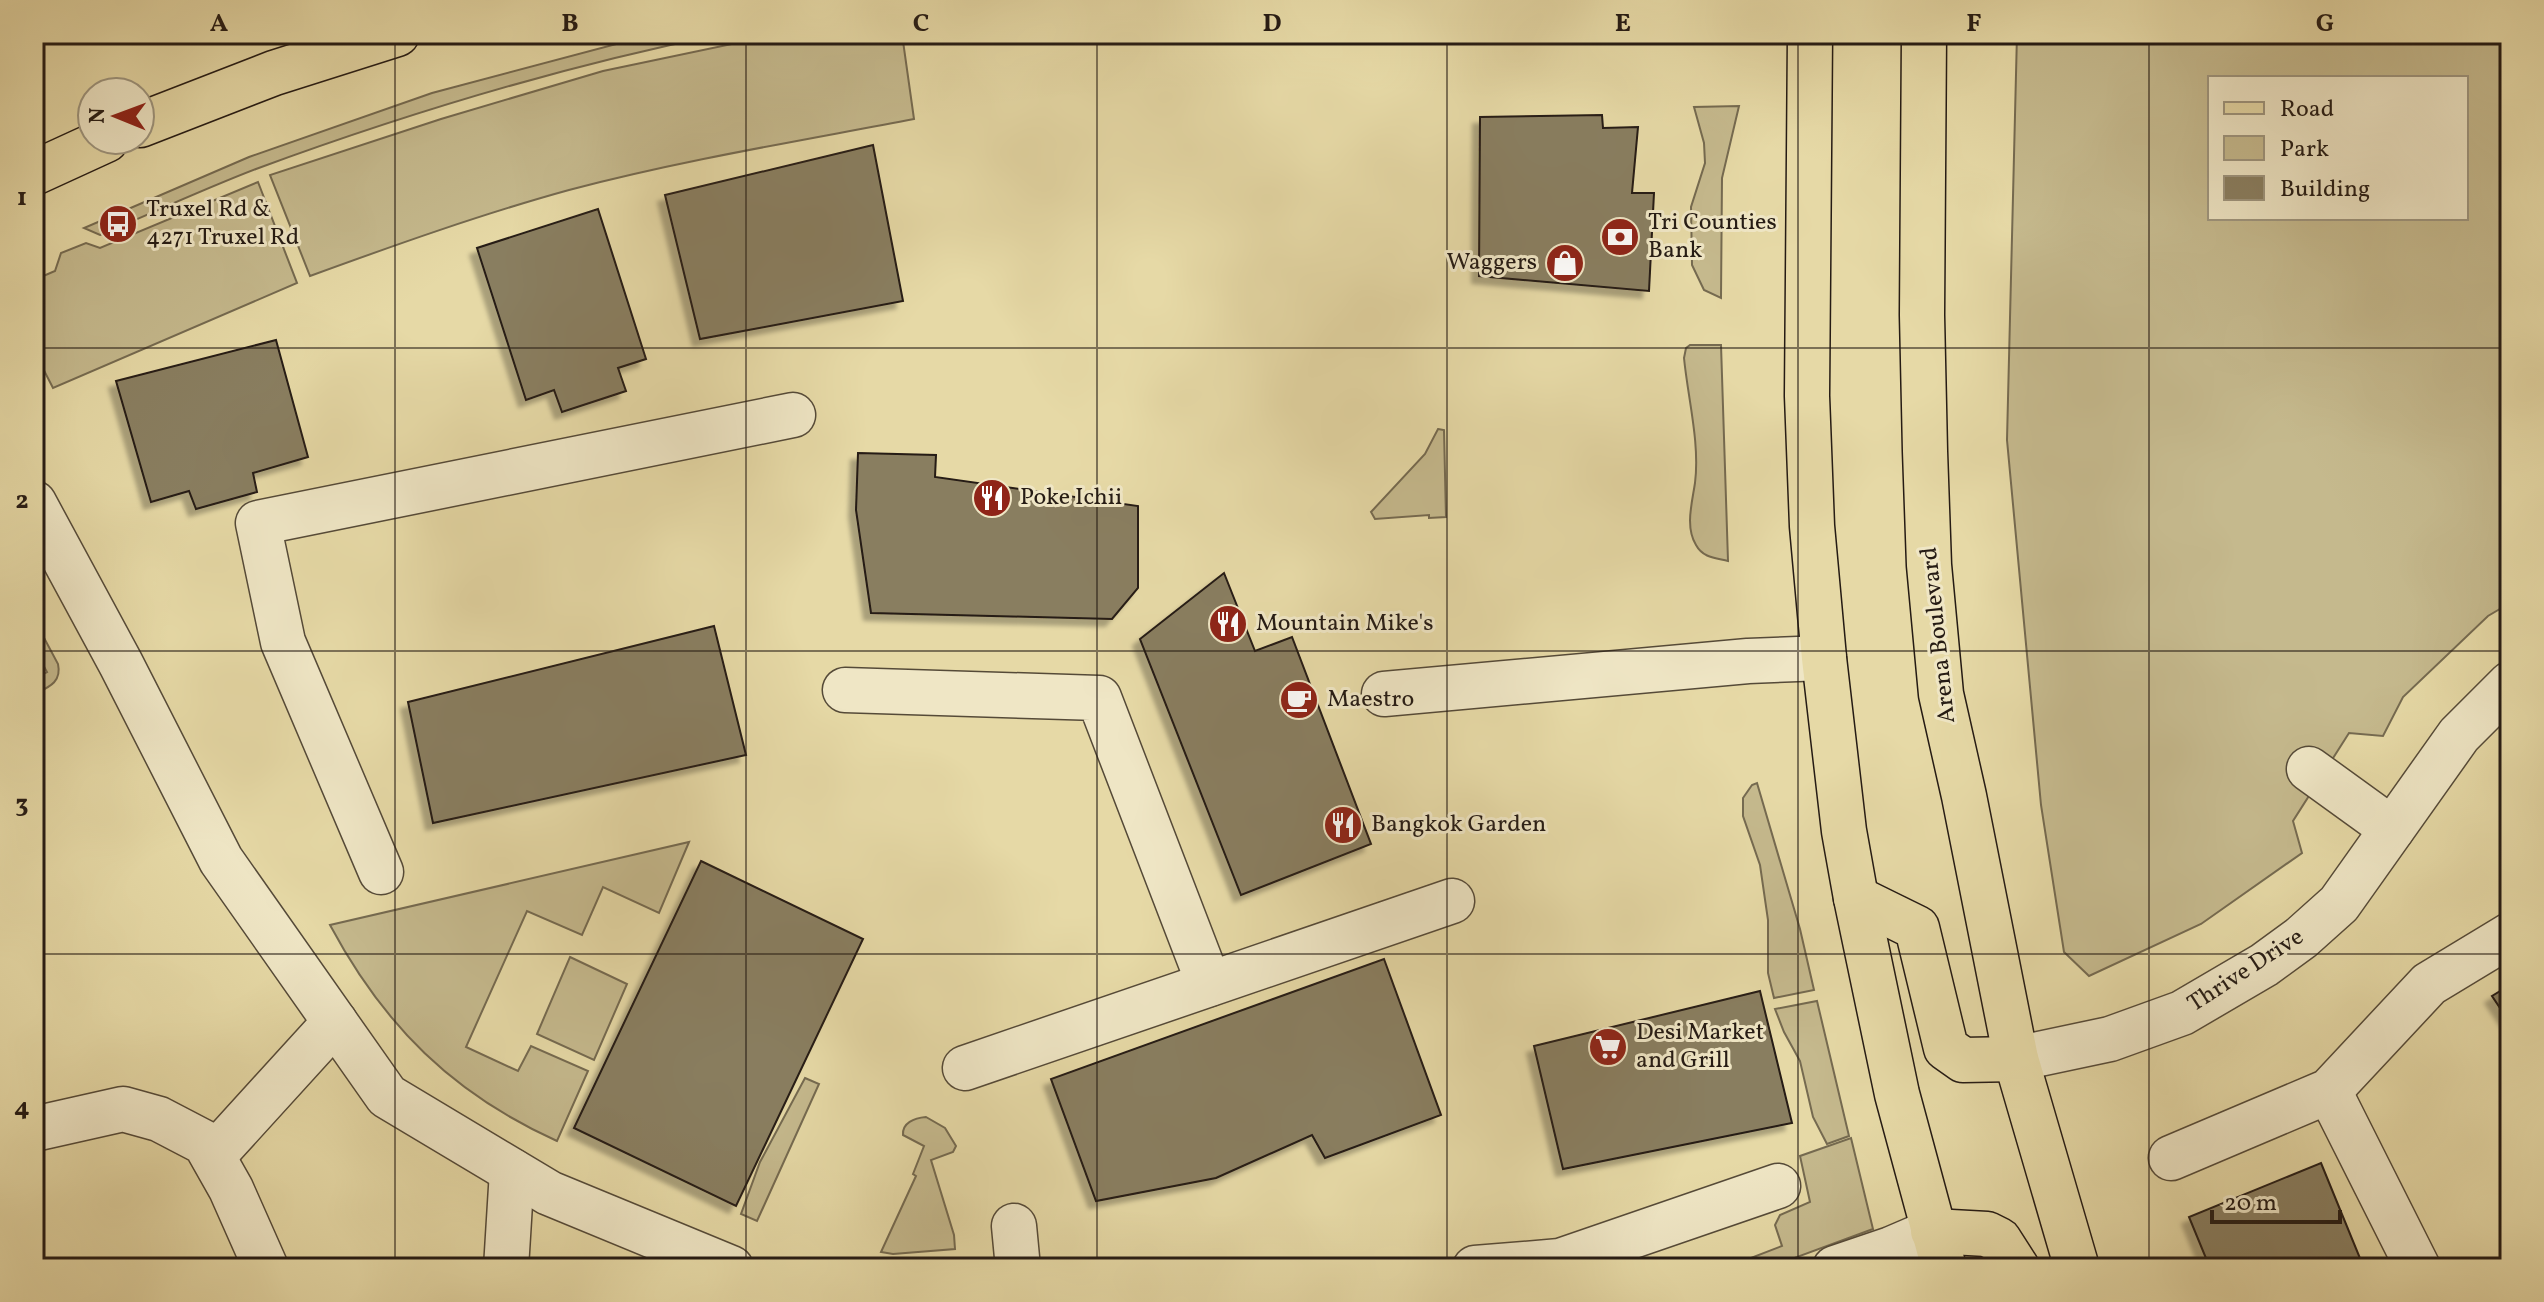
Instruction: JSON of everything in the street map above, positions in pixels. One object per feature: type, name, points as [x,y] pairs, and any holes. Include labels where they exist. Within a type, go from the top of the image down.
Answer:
[{"type":"main road","points":[[156,119],[274,73],[397,34]]},
{"type":"main road","points":[[1810,34],[1807,396],[1812,526],[1842,818],[1897,1094],[1938,1249],[1987,1234],[1999,1240],[2017,1268]]},
{"type":"main road","name":"Arena Boulevard","points":[[1924,34],[1922,315],[1929,565],[1941,694],[2016,1059],[2077,1268]]},
{"type":"main road","points":[[34,173],[76,154]]},
{"type":"main road","points":[[1856,898],[1917,928],[1946,1048],[1963,1060],[2016,1059]]},
{"type":"street","points":[[381,872],[283,642],[258,523],[793,415]]},
{"type":"street","points":[[34,503],[221,860],[387,1096],[549,1193],[731,1268]]},
{"type":"street","points":[[1384,694],[1748,661],[1824,658]]},
{"type":"street","name":"Thrive Drive","points":[[2016,1059],[2078,1048],[2142,1029],[2182,1013],[2264,965],[2301,938],[2339,904],[2459,735],[2510,684]]},
{"type":"street","points":[[845,690],[1099,698],[1209,984]]},
{"type":"street","points":[[2309,769],[2392,829]]},
{"type":"street","points":[[965,1068],[1452,901]]},
{"type":"street","points":[[2171,1158],[2329,1091],[2429,984],[2510,935]]},
{"type":"street","points":[[213,1156],[335,1022]]},
{"type":"street","points":[[2329,1091],[2418,1268]]},
{"type":"street","points":[[34,1129],[123,1109],[159,1119],[205,1143],[231,1189],[266,1268]]},
{"type":"street","points":[[506,1268],[512,1171]]},
{"type":"street","points":[[1475,1268],[1560,1261],[1778,1186]]},
{"type":"street","points":[[1835,1268],[1891,1249],[1938,1249]]},
{"type":"green space","points":[[654,34],[722,34],[545,76],[429,110],[256,169],[100,235],[84,228],[249,157],[432,93]]},
{"type":"green space","points":[[779,34],[902,34],[914,119],[698,160],[569,190],[406,241],[310,276],[270,175],[441,119],[603,71]]},
{"type":"green space","points":[[2017,34],[2510,34],[2510,603],[2488,616],[2403,697],[2383,736],[2349,733],[2293,821],[2302,853],[2201,924],[2089,976],[2064,952],[2041,805],[2007,440]]},
{"type":"green space","points":[[1739,106],[1722,178],[1721,298],[1704,290],[1692,265],[1691,207],[1705,163],[1704,143],[1694,107]]},
{"type":"green space","points":[[258,182],[297,283],[53,388],[34,351],[34,280],[55,271],[61,253],[86,243],[100,248]]},
{"type":"green space","points":[[1690,345],[1721,345],[1728,561],[1702,553],[1691,531],[1696,452],[1684,358]]},
{"type":"green space","points":[[1438,429],[1444,430],[1446,517],[1429,518],[1429,515],[1375,519],[1371,512],[1425,454]]},
{"type":"green space","points":[[34,619],[59,670],[53,683],[35,694],[34,679],[47,672],[34,648]]},
{"type":"green space","points":[[1757,783],[1800,929],[1814,990],[1774,998],[1768,973],[1768,920],[1760,865],[1743,816],[1743,798]]},
{"type":"green space","points":[[689,842],[659,913],[603,887],[582,935],[527,911],[466,1047],[518,1071],[531,1046],[588,1071],[557,1141],[485,1102],[425,1053],[374,995],[330,925]]},
{"type":"green space","points":[[570,957],[627,984],[594,1060],[537,1034]]},
{"type":"green space","points":[[1817,1001],[1849,1136],[1827,1144],[1813,1117],[1800,1061],[1775,1009]]},
{"type":"green space","points":[[805,1078],[819,1084],[757,1221],[741,1214],[760,1162]]},
{"type":"green space","points":[[926,1117],[945,1128],[956,1146],[953,1152],[931,1160],[954,1235],[955,1249],[893,1254],[881,1252],[916,1176],[913,1174],[924,1146],[903,1135],[904,1127]]},
{"type":"green space","points":[[1851,1138],[1873,1229],[1767,1268],[1725,1268],[1782,1246],[1775,1225],[1780,1215],[1810,1202],[1800,1156]]},
{"type":"building","points":[[1602,115],[1603,128],[1638,127],[1632,193],[1654,193],[1649,291],[1479,276],[1480,117]]},
{"type":"building","points":[[873,145],[903,301],[700,339],[665,195]]},
{"type":"building","points":[[598,209],[646,359],[618,368],[626,391],[562,412],[554,390],[526,400],[477,248]]},
{"type":"building","points":[[276,340],[308,457],[253,473],[257,492],[196,509],[189,491],[151,502],[116,381]]},
{"type":"building","points":[[858,453],[936,455],[935,477],[1138,506],[1138,588],[1112,619],[871,613],[856,510]]},
{"type":"building","points":[[1224,573],[1255,651],[1292,637],[1371,844],[1241,895],[1140,639]]},
{"type":"building","points":[[714,626],[746,755],[433,823],[408,702]]},
{"type":"building","points":[[701,861],[863,939],[736,1206],[574,1128]]},
{"type":"building","points":[[1384,959],[1441,1115],[1325,1158],[1312,1135],[1216,1178],[1096,1201],[1051,1079]]},
{"type":"building","points":[[2510,985],[2510,1023],[2492,996]]},
{"type":"building","points":[[1760,991],[1792,1123],[1563,1169],[1534,1046]]},
{"type":"building","points":[[2321,1163],[2364,1268],[2210,1268],[2189,1217]]},
{"type":"place","name":"Truxel Rd & 4271 Truxel Rd","points":[[118,224]]},
{"type":"place","name":"Tri Counties Bank","points":[[1620,237]]},
{"type":"place","name":"Waggers","points":[[1565,263]]},
{"type":"place","name":"Poke Ichii","points":[[992,498]]},
{"type":"place","name":"Mountain Mike's","points":[[1228,624]]},
{"type":"place","name":"Maestro","points":[[1299,700]]},
{"type":"place","name":"Bangkok Garden","points":[[1343,825]]},
{"type":"place","name":"Desi Market and Grill","points":[[1608,1047]]}]
